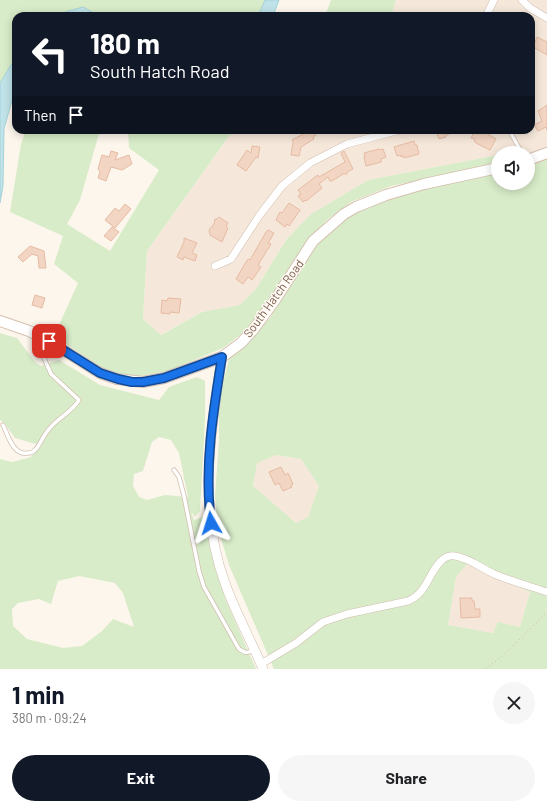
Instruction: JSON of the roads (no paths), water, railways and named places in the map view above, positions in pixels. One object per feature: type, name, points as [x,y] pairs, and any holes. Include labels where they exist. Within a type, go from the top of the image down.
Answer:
[{"type":"main road","points":[[535,157],[547,153]]},
{"type":"main road","name":"South Hatch Road","points":[[0,321],[29,331],[49,341],[100,373],[132,382],[143,382],[164,378],[222,357],[241,343],[254,330],[313,241],[344,214],[356,206],[386,195],[424,184],[491,170]]},
{"type":"street","points":[[488,12],[494,0]]},
{"type":"street","points":[[522,0],[530,8],[547,18]]},
{"type":"street","points":[[215,266],[232,259],[259,216],[282,186],[310,163],[347,144],[385,134]]},
{"type":"street","points":[[222,357],[212,428],[209,469],[210,511],[215,547],[224,582],[262,666],[296,643],[323,622],[347,614],[413,598],[422,592],[441,561],[450,556],[465,559],[494,574],[547,592]]},
{"type":"lane","points":[[511,134],[518,146]]},
{"type":"lane","points":[[3,425],[13,447],[18,452],[25,454],[33,452],[49,428],[57,420],[75,408],[79,400],[51,374],[44,358],[49,341]]},
{"type":"lane","points":[[174,470],[179,477],[183,491],[199,571],[204,587],[239,650],[248,653],[254,650]]},
{"type":"water","points":[[265,0],[279,0],[274,12],[260,12]]},
{"type":"water","points":[[83,7],[92,12],[65,12]]},
{"type":"water","points":[[12,64],[12,100],[4,129],[3,186],[0,203],[0,83]]}]
